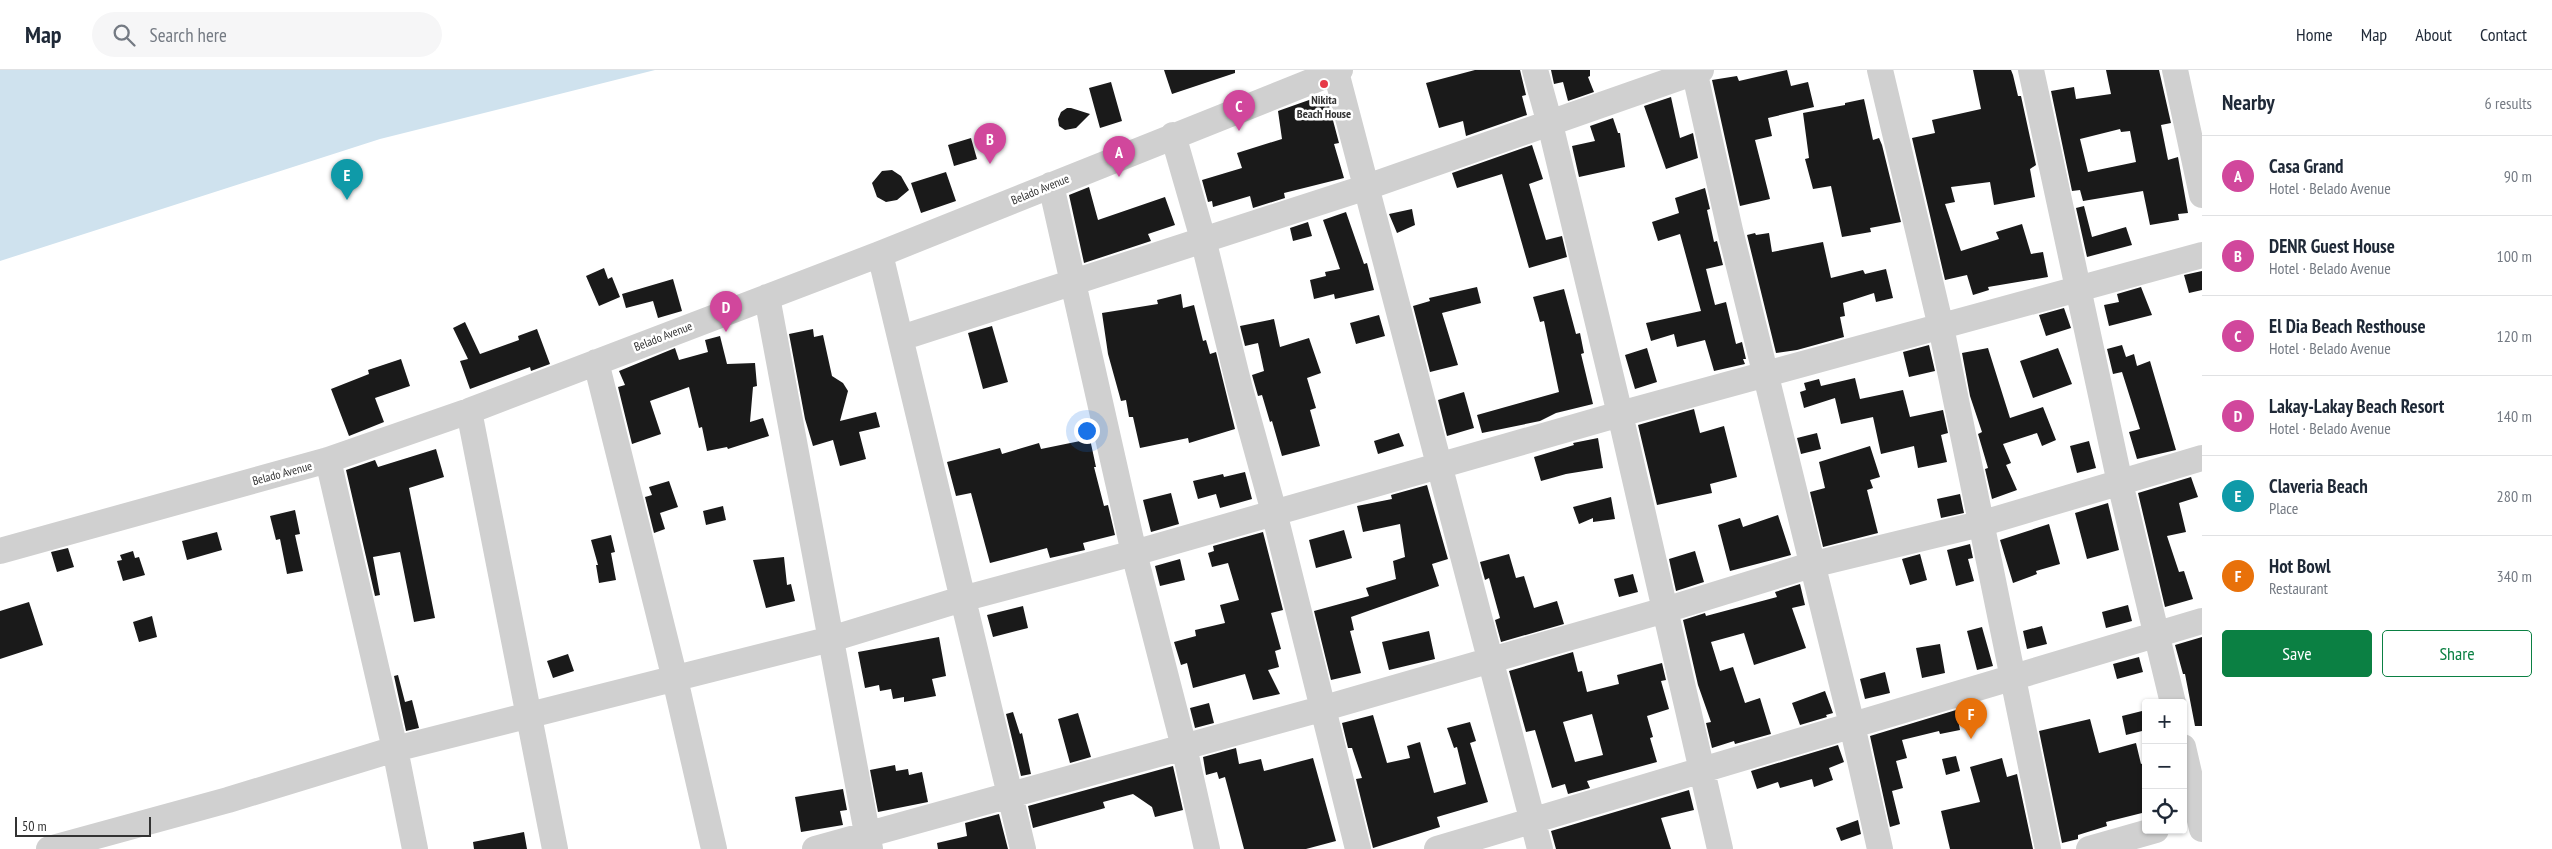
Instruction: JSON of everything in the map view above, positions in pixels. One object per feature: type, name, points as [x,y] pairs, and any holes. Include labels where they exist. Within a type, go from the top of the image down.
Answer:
[{"type":"street","points":[[1535,70],[1550,124],[1620,414],[1720,849]]},
{"type":"street","points":[[901,338],[1367,187],[1550,124],[1697,70],[1765,376],[1852,724],[1880,849]]},
{"type":"street","points":[[1880,70],[1941,327],[2048,849]]},
{"type":"street","points":[[2031,70],[2120,482],[2172,699]]},
{"type":"street","points":[[2175,70],[2202,195]]},
{"type":"street","points":[[1338,71],[1540,849]]},
{"type":"street","name":"Belado Avenue","points":[[0,551],[328,460],[469,410],[880,254],[1173,135],[1338,71]]},
{"type":"street","points":[[1173,135],[1203,239],[1240,389],[1274,512],[1321,708],[1358,849]]},
{"type":"street","points":[[1051,184],[1134,553],[1184,747],[1207,849]]},
{"type":"street","points":[[880,254],[1023,849]]},
{"type":"street","points":[[49,849],[228,800],[394,749],[831,639],[962,600],[1134,553],[1620,414],[1765,376],[2202,255]]},
{"type":"street","points":[[767,297],[868,841]]},
{"type":"street","points":[[596,362],[675,679],[714,849]]},
{"type":"street","points":[[469,410],[555,849]]},
{"type":"street","points":[[815,849],[868,841],[1010,795],[1665,610],[1811,564],[1980,524],[2202,458]]},
{"type":"street","points":[[328,460],[415,849]]},
{"type":"street","points":[[1437,849],[2202,621]]},
{"type":"street","points":[[2187,768],[2197,822]]},
{"type":"street","points":[[2089,849],[2142,834]]},
{"type":"water","points":[[0,70],[655,70],[380,139],[0,261]]},
{"type":"building","points":[[1164,70],[1235,70],[1235,73],[1172,94]]},
{"type":"building","points":[[1475,70],[1520,70],[1526,95],[1522,96],[1527,115],[1466,136],[1463,121],[1439,128],[1426,83]]},
{"type":"building","points":[[1551,70],[1590,70],[1590,76],[1588,77],[1594,92],[1568,101],[1563,82],[1554,84]]},
{"type":"building","points":[[1787,70],[1791,86],[1808,82],[1814,107],[1768,118],[1772,136],[1755,140],[1770,199],[1740,206],[1712,80],[1737,76],[1739,81]]},
{"type":"building","points":[[1973,70],[2011,70],[2018,96],[2021,96],[2036,165],[2030,169],[2035,197],[1994,205],[1990,182],[1951,187],[1955,202],[1945,204],[1961,251],[1999,239],[1996,232],[2022,224],[2031,254],[2043,252],[2048,277],[1988,287],[1989,290],[1973,295],[1967,275],[1945,280],[1912,138],[1935,133],[1932,120],[1981,109]]},
{"type":"building","points":[[2106,70],[2159,70],[2171,123],[2161,125],[2168,160],[2178,157],[2188,213],[2178,214],[2179,220],[2150,225],[2143,191],[2083,201],[2080,190],[2072,191],[2051,91],[2074,87],[2076,99],[2111,94]],"holes":[[[2120,129],[2121,132],[2130,131],[2136,162],[2088,172],[2080,139]]]},
{"type":"building","points":[[1111,82],[1122,121],[1100,128],[1089,88]]},
{"type":"building","points":[[1326,94],[1339,143],[1334,144],[1344,178],[1284,193],[1285,198],[1253,208],[1250,196],[1213,207],[1212,201],[1208,202],[1202,180],[1242,168],[1237,153],[1282,139],[1278,111]]},
{"type":"building","points":[[1671,97],[1680,138],[1693,133],[1698,158],[1666,169],[1644,106]]},
{"type":"building","points":[[1864,99],[1873,140],[1879,138],[1882,145],[1901,222],[1870,228],[1871,232],[1842,237],[1831,186],[1813,189],[1805,159],[1809,158],[1803,113],[1845,105],[1845,103]]},
{"type":"building","points":[[1067,108],[1090,114],[1076,128],[1065,130],[1059,126],[1058,119],[1061,112]]},
{"type":"building","points":[[1613,118],[1618,133],[1620,133],[1625,167],[1579,177],[1572,146],[1595,141],[1590,126]]},
{"type":"building","points":[[971,138],[977,159],[954,166],[948,145]]},
{"type":"building","points":[[1532,145],[1543,179],[1529,184],[1546,240],[1562,236],[1567,257],[1529,268],[1502,174],[1457,188],[1452,173]]},
{"type":"building","points":[[892,170],[901,176],[909,190],[897,200],[886,202],[877,197],[872,183],[882,171]]},
{"type":"building","points":[[946,172],[956,201],[921,213],[911,183]]},
{"type":"building","points":[[1089,187],[1098,220],[1165,197],[1175,225],[1148,234],[1151,241],[1084,263],[1069,195]]},
{"type":"building","points":[[1705,188],[1710,209],[1707,210],[1714,242],[1717,241],[1723,265],[1706,269],[1715,305],[1726,302],[1736,344],[1742,342],[1746,359],[1743,359],[1745,364],[1714,371],[1705,340],[1677,347],[1674,334],[1651,341],[1646,323],[1701,311],[1680,234],[1658,241],[1652,222],[1679,213],[1675,198]]},
{"type":"building","points":[[2084,206],[2092,237],[2126,227],[2132,245],[2087,257],[2076,208]]},
{"type":"building","points":[[1412,209],[1415,225],[1397,233],[1389,214]]},
{"type":"building","points":[[1346,212],[1364,264],[1367,263],[1374,290],[1335,299],[1334,294],[1314,299],[1310,280],[1326,276],[1325,272],[1340,269],[1323,220]]},
{"type":"building","points":[[1308,222],[1312,236],[1293,241],[1290,228]]},
{"type":"building","points":[[1755,233],[1756,235],[1769,233],[1772,252],[1823,242],[1831,278],[1863,270],[1865,274],[1886,269],[1893,298],[1876,302],[1874,293],[1843,303],[1845,316],[1840,317],[1844,337],[1797,350],[1776,353],[1747,235]]},
{"type":"building","points":[[604,268],[608,279],[612,277],[620,297],[599,306],[586,276]]},
{"type":"building","points":[[2202,271],[2202,290],[2189,293],[2184,275]]},
{"type":"building","points":[[673,279],[682,311],[658,318],[653,301],[626,308],[622,294]]},
{"type":"building","points":[[1477,287],[1481,303],[1442,313],[1458,365],[1430,372],[1413,306],[1430,301],[1429,298]]},
{"type":"building","points":[[2141,287],[2152,315],[2109,326],[2104,305],[2119,302],[2117,294]]},
{"type":"building","points":[[1564,289],[1576,334],[1580,333],[1584,353],[1581,354],[1593,404],[1556,413],[1540,421],[1482,433],[1477,415],[1559,392],[1544,321],[1540,322],[1533,297]]},
{"type":"building","points":[[1181,294],[1183,308],[1194,305],[1203,341],[1206,340],[1210,354],[1216,352],[1235,429],[1189,443],[1188,438],[1140,448],[1133,417],[1129,417],[1126,400],[1121,401],[1108,354],[1102,313],[1158,304],[1157,300]]},
{"type":"building","points":[[2064,308],[2071,328],[2046,336],[2039,315]]},
{"type":"building","points":[[1379,315],[1385,336],[1356,344],[1350,323]]},
{"type":"building","points":[[1274,319],[1280,347],[1309,338],[1321,373],[1307,378],[1316,408],[1310,410],[1320,446],[1282,456],[1272,421],[1270,422],[1262,395],[1258,396],[1252,375],[1264,371],[1258,343],[1245,346],[1240,326]]},
{"type":"building","points":[[465,322],[480,354],[519,340],[518,336],[537,329],[550,364],[531,371],[530,367],[470,389],[460,361],[468,359],[453,328]]},
{"type":"building","points":[[992,326],[1008,382],[983,389],[968,333]]},
{"type":"building","points":[[813,329],[814,337],[823,335],[832,376],[843,383],[848,391],[840,421],[876,412],[880,427],[859,432],[866,459],[840,466],[833,440],[813,446],[805,419],[789,334]]},
{"type":"building","points":[[720,336],[727,364],[755,363],[757,386],[753,387],[750,422],[763,418],[769,436],[728,449],[727,447],[707,451],[702,427],[699,428],[689,387],[650,401],[661,434],[632,444],[618,387],[625,385],[619,371],[675,348],[679,360],[708,352],[705,340]]},
{"type":"building","points":[[1929,345],[1935,371],[1909,377],[1903,352]]},
{"type":"building","points":[[2122,345],[2126,357],[2134,354],[2137,366],[2150,361],[2176,450],[2137,459],[2129,432],[2140,429],[2122,372],[2113,374],[2107,349]]},
{"type":"building","points":[[1647,348],[1657,382],[1635,389],[1625,355]]},
{"type":"building","points":[[1988,348],[2010,418],[2043,407],[2056,440],[2042,446],[2037,433],[2003,444],[2011,463],[2006,465],[2017,490],[1992,499],[1985,469],[1988,468],[1978,434],[1982,432],[1970,396],[1962,353]]},
{"type":"building","points":[[2058,348],[2072,384],[2033,398],[2020,361]]},
{"type":"building","points":[[401,359],[410,386],[375,398],[384,422],[349,436],[331,389],[369,374],[368,370]]},
{"type":"building","points":[[1855,378],[1860,399],[1903,390],[1910,417],[1943,410],[1948,433],[1941,435],[1947,462],[1918,468],[1914,446],[1881,454],[1873,417],[1841,424],[1835,398],[1804,408],[1800,392],[1806,390],[1804,383],[1819,379],[1821,386]]},
{"type":"building","points":[[1464,392],[1474,428],[1447,436],[1438,400]]},
{"type":"building","points":[[1694,409],[1700,433],[1724,426],[1737,477],[1710,484],[1712,493],[1657,505],[1638,425]]},
{"type":"building","points":[[1399,433],[1404,446],[1378,454],[1374,441]]},
{"type":"building","points":[[1817,433],[1821,449],[1801,454],[1797,438]]},
{"type":"building","points":[[1598,438],[1603,468],[1566,474],[1541,481],[1534,457],[1574,445],[1573,443]]},
{"type":"building","points":[[1090,439],[1096,467],[1094,467],[1104,506],[1108,505],[1115,535],[1083,543],[1085,550],[1050,558],[1047,548],[990,563],[971,493],[956,496],[947,462],[1000,448],[1002,454],[1039,443],[1041,449]]},
{"type":"building","points":[[2089,441],[2096,468],[2077,473],[2070,446]]},
{"type":"building","points":[[1870,446],[1880,477],[1870,480],[1873,488],[1867,490],[1878,533],[1823,547],[1810,492],[1825,488],[1819,462]]},
{"type":"building","points":[[436,449],[444,477],[409,488],[435,618],[414,622],[400,552],[373,557],[380,595],[375,596],[346,470],[375,460],[378,467]]},
{"type":"building","points":[[1245,472],[1252,499],[1220,508],[1216,494],[1198,499],[1193,481],[1223,474],[1224,477]]},
{"type":"building","points":[[2191,477],[2198,497],[2179,503],[2186,532],[2167,536],[2179,572],[2184,571],[2193,599],[2165,607],[2138,493]]},
{"type":"building","points":[[669,481],[678,507],[660,513],[665,529],[654,533],[645,497],[652,495],[649,487]]},
{"type":"building","points":[[1427,485],[1448,559],[1432,564],[1439,586],[1351,617],[1354,630],[1350,631],[1361,673],[1331,680],[1314,611],[1369,596],[1366,588],[1396,579],[1393,561],[1405,557],[1400,524],[1363,532],[1357,506],[1392,499],[1391,495]]},
{"type":"building","points":[[1171,493],[1179,524],[1151,532],[1143,500]]},
{"type":"building","points":[[1960,494],[1964,513],[1941,518],[1937,499]]},
{"type":"building","points":[[1611,497],[1615,519],[1593,522],[1593,518],[1579,524],[1573,507]]},
{"type":"building","points":[[2108,503],[2119,550],[2087,559],[2075,513]]},
{"type":"building","points":[[723,506],[726,520],[706,525],[703,511]]},
{"type":"building","points":[[295,510],[300,534],[295,535],[303,571],[287,574],[280,539],[276,540],[270,516]]},
{"type":"building","points":[[1778,515],[1791,555],[1730,571],[1718,525],[1740,518],[1743,527]]},
{"type":"building","points":[[2049,524],[2060,564],[2036,571],[2037,574],[2013,583],[2000,540]]},
{"type":"building","points":[[1344,530],[1352,558],[1316,568],[1309,540]]},
{"type":"building","points":[[217,532],[222,550],[187,560],[182,541]]},
{"type":"building","points":[[1263,532],[1283,610],[1271,613],[1281,649],[1275,651],[1279,667],[1268,670],[1280,694],[1253,700],[1245,674],[1193,688],[1187,663],[1181,665],[1174,642],[1196,636],[1195,630],[1225,623],[1220,605],[1239,600],[1228,563],[1212,567],[1208,553],[1214,551],[1213,546]]},
{"type":"building","points":[[611,535],[615,552],[611,553],[616,580],[599,583],[596,565],[598,565],[591,540]]},
{"type":"building","points":[[1970,544],[1973,558],[1968,559],[1974,581],[1956,586],[1947,550]]},
{"type":"building","points":[[68,548],[74,567],[57,572],[51,552]]},
{"type":"building","points":[[133,551],[135,558],[139,557],[145,575],[123,581],[117,561],[122,560],[120,555]]},
{"type":"building","points":[[1695,551],[1704,582],[1676,591],[1669,559]]},
{"type":"building","points":[[1509,554],[1516,578],[1524,576],[1534,608],[1557,601],[1564,624],[1501,642],[1495,620],[1500,618],[1489,578],[1485,580],[1480,562]]},
{"type":"building","points":[[1920,554],[1927,580],[1910,585],[1902,559]]},
{"type":"building","points":[[784,557],[787,585],[791,584],[795,601],[766,608],[753,560]]},
{"type":"building","points":[[1180,559],[1185,580],[1160,586],[1155,566]]},
{"type":"building","points":[[1633,574],[1638,592],[1619,597],[1614,579]]},
{"type":"building","points":[[1800,584],[1805,605],[1792,608],[1806,648],[1754,665],[1744,633],[1711,642],[1720,671],[1733,667],[1745,703],[1760,698],[1771,734],[1735,744],[1734,741],[1712,748],[1706,723],[1711,722],[1698,685],[1683,620],[1705,613],[1706,616],[1777,597],[1775,592]]},
{"type":"building","points":[[29,602],[43,645],[0,659],[0,611]]},
{"type":"building","points":[[2128,605],[2132,621],[2106,628],[2102,612]]},
{"type":"building","points":[[1023,606],[1028,628],[993,637],[987,615]]},
{"type":"building","points":[[152,616],[157,637],[139,642],[133,622]]},
{"type":"building","points":[[2042,626],[2047,644],[2027,649],[2023,631]]},
{"type":"building","points":[[1982,627],[1993,666],[1977,670],[1967,631]]},
{"type":"building","points":[[1429,631],[1435,659],[1389,670],[1382,642]]},
{"type":"building","points":[[939,637],[946,676],[932,679],[936,696],[904,702],[904,697],[893,699],[891,689],[880,691],[879,685],[865,688],[858,652]]},
{"type":"building","points":[[2202,637],[2202,726],[2195,726],[2185,674],[2183,674],[2175,645]]},
{"type":"building","points":[[1940,644],[1945,673],[1922,678],[1916,648]]},
{"type":"building","points":[[1573,652],[1578,672],[1582,671],[1587,692],[1619,684],[1617,675],[1662,663],[1666,680],[1661,681],[1669,709],[1647,716],[1653,737],[1650,738],[1657,762],[1587,781],[1590,788],[1568,794],[1565,784],[1552,788],[1535,730],[1526,732],[1509,671]],"holes":[[[1592,714],[1603,755],[1575,762],[1563,722]]]},
{"type":"building","points":[[568,654],[574,671],[553,678],[547,661]]},
{"type":"building","points":[[2139,657],[2143,672],[2117,679],[2113,664]]},
{"type":"building","points":[[1885,672],[1890,693],[1865,699],[1860,679]]},
{"type":"building","points":[[398,675],[405,702],[412,700],[419,728],[406,731],[394,676]]},
{"type":"building","points":[[1825,691],[1833,713],[1826,715],[1827,717],[1800,725],[1792,703]]},
{"type":"building","points":[[1209,703],[1214,723],[1195,728],[1190,708]]},
{"type":"building","points":[[1956,710],[1960,730],[1940,734],[1939,731],[1902,740],[1907,758],[1896,761],[1903,788],[1892,791],[1900,824],[1890,827],[1870,736]]},
{"type":"building","points":[[2142,711],[2142,731],[2126,735],[2122,716]]},
{"type":"building","points":[[1013,712],[1020,734],[1022,733],[1031,774],[1021,776],[1006,714]]},
{"type":"building","points":[[1078,713],[1091,757],[1070,763],[1058,719]]},
{"type":"building","points":[[1373,715],[1387,763],[1410,758],[1407,746],[1420,742],[1434,793],[1466,784],[1457,747],[1454,748],[1447,728],[1470,722],[1476,741],[1470,743],[1488,802],[1437,817],[1440,827],[1373,848],[1356,779],[1362,778],[1352,748],[1348,748],[1342,723]]},
{"type":"building","points":[[2090,719],[2099,753],[2136,743],[2142,764],[2142,813],[2106,822],[2107,826],[2078,835],[2078,839],[2062,843],[2039,731]]},
{"type":"building","points":[[1838,745],[1844,762],[1829,768],[1833,780],[1814,787],[1812,779],[1780,788],[1778,782],[1757,789],[1751,771]]},
{"type":"building","points":[[1236,748],[1239,764],[1261,759],[1264,771],[1313,758],[1336,841],[1306,849],[1244,849],[1225,777],[1219,779],[1217,772],[1206,775],[1203,757]]},
{"type":"building","points":[[1956,756],[1960,771],[1946,775],[1942,759]]},
{"type":"building","points":[[2002,758],[2007,777],[2017,774],[2033,849],[1950,849],[1941,811],[1980,802],[1970,767]]},
{"type":"building","points":[[895,765],[896,771],[908,769],[909,775],[922,772],[928,802],[878,812],[870,770]]},
{"type":"building","points":[[1173,766],[1183,810],[1155,817],[1152,807],[1133,794],[1103,802],[1105,808],[1033,828],[1028,806]]},
{"type":"building","points":[[843,789],[847,810],[840,811],[843,825],[801,832],[795,797]]},
{"type":"building","points":[[1689,790],[1694,810],[1661,818],[1671,849],[1556,849],[1551,831]]},
{"type":"building","points":[[999,814],[1008,849],[938,849],[937,843],[967,836],[965,823]]},
{"type":"building","points":[[1858,820],[1861,834],[1841,841],[1836,828]]},
{"type":"building","points":[[524,832],[527,849],[474,849],[473,842]]},
{"type":"place","name":"Nikita Beach House","points":[[1324,84]]},
{"type":"place","name":"El Dia Beach Resthouse","points":[[1239,131]]},
{"type":"place","name":"DENR Guest House","points":[[990,164]]},
{"type":"place","name":"Casa Grand","points":[[1119,177]]},
{"type":"place","name":"Claveria Beach","points":[[347,200]]},
{"type":"place","name":"Lakay-Lakay Beach Resort","points":[[726,332]]},
{"type":"place","name":"Hot Bowl","points":[[1971,739]]}]
